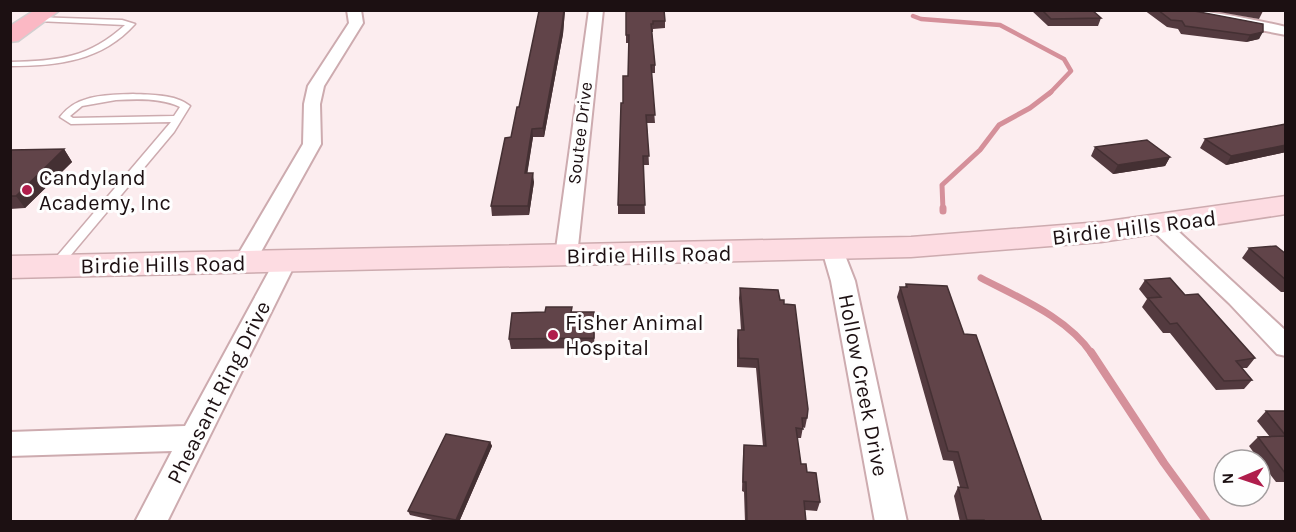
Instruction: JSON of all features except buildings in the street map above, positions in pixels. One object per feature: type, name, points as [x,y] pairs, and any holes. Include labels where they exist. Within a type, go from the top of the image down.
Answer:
[{"type":"main road","points":[[10,36],[43,15]]},
{"type":"main road","name":"Birdie Hills Road","points":[[10,267],[833,250],[980,243],[1159,225],[1286,205]]},
{"type":"street","points":[[244,262],[312,144],[312,104],[316,86],[356,23],[354,10]]},
{"type":"street","name":"Soutee Drive","points":[[566,256],[596,10]]},
{"type":"street","points":[[1176,10],[1286,31]]},
{"type":"street","points":[[1159,225],[1214,275],[1286,347]]},
{"type":"street","name":"Hollow Creek Drive","points":[[833,250],[843,281],[891,522]]},
{"type":"street","name":"Pheasant Ring Drive","points":[[150,522],[285,262]]},
{"type":"street","points":[[10,444],[194,438]]},
{"type":"lane","points":[[10,64],[58,63],[83,57],[107,45],[131,24],[43,15]]},
{"type":"lane","points":[[55,266],[109,205],[177,119],[185,106],[179,101],[159,98],[102,99],[79,104],[69,111],[65,117],[71,121],[177,119]]},
{"type":"waterway","points":[[913,16],[921,19],[1000,25],[1064,59],[1071,71],[1051,92]]},
{"type":"waterway","points":[[943,210],[942,185],[980,150],[999,125],[1030,108],[1051,92]]},
{"type":"waterway","points":[[981,278],[1056,319],[1082,341],[1092,354]]},
{"type":"waterway","points":[[1091,352],[1164,463],[1207,522]]},
{"type":"place","name":"Candyland Academy, Inc","points":[[27,190]]},
{"type":"place","name":"Fisher Animal Hospital","points":[[553,335]]}]
